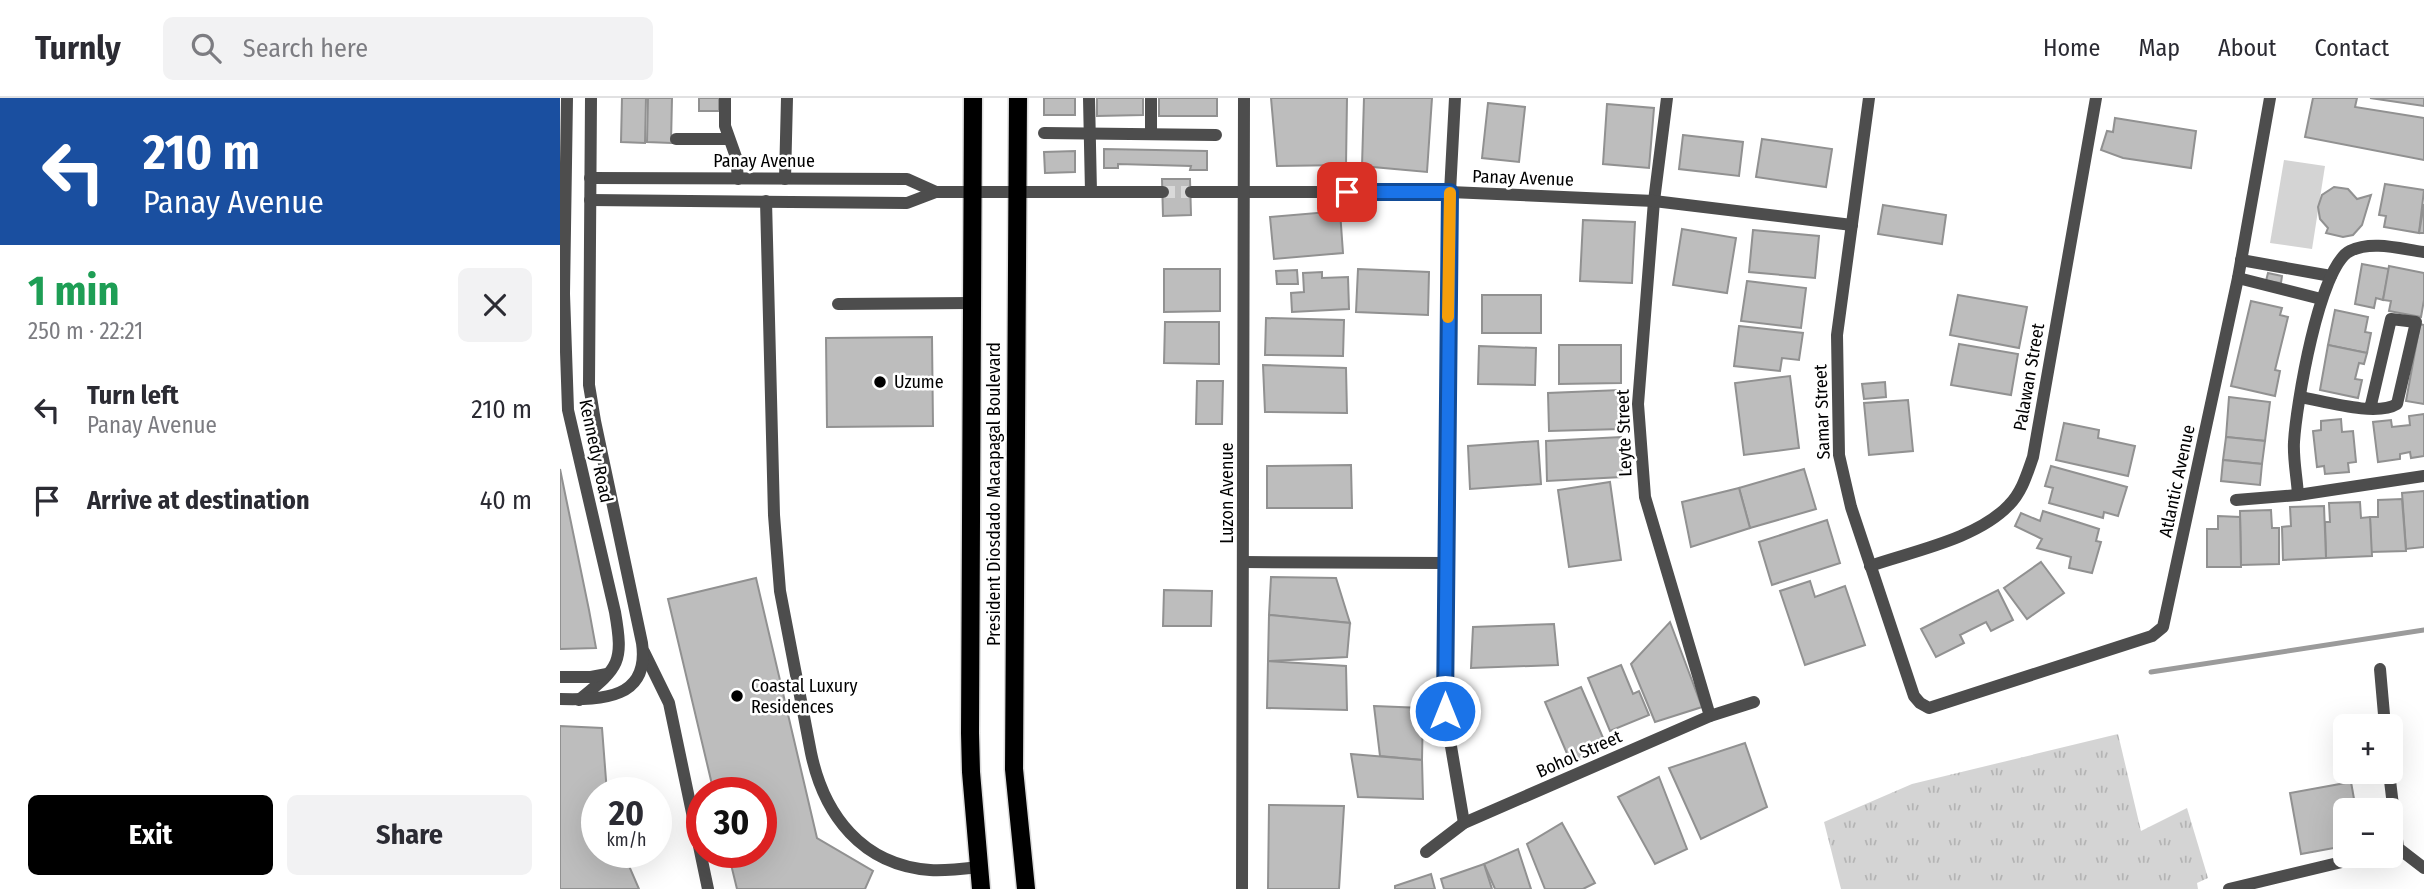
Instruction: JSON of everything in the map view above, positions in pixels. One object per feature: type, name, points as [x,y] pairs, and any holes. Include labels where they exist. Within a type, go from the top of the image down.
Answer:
[{"type":"main road","name":"President Diosdado Macapagal Boulevard","points":[[973,98],[970,733],[981,889]]},
{"type":"main road","name":"President Diosdado Macapagal Boulevard","points":[[1018,98],[1014,769],[1026,889]]},
{"type":"street","name":"Kennedy Road","points":[[567,98],[564,294],[566,396],[573,438],[619,638],[618,659],[610,673]]},
{"type":"street","name":"Kennedy Road","points":[[591,98],[589,385],[643,652],[668,704],[708,889]]},
{"type":"street","points":[[725,98],[725,126],[736,157],[738,179]]},
{"type":"street","points":[[785,179],[787,98]]},
{"type":"street","points":[[1089,98],[1091,192]]},
{"type":"street","points":[[1151,98],[1151,134]]},
{"type":"street","name":"Luzon Avenue","points":[[1242,889],[1244,98]]},
{"type":"street","points":[[1455,98],[1450,192],[1445,711],[1464,823]]},
{"type":"street","name":"Leyte Street","points":[[1667,98],[1654,201],[1638,404],[1645,497],[1710,716]]},
{"type":"street","name":"Samar Street","points":[[1869,98],[1837,335],[1839,455],[1851,507],[1914,696],[1929,708]]},
{"type":"street","name":"Palawan Street","points":[[1870,566],[1960,536],[1985,524],[2009,506],[2022,486],[2033,457],[2096,98]]},
{"type":"street","name":"Atlantic Avenue","points":[[1929,708],[2152,636],[2163,627],[2238,278],[2270,98]]},
{"type":"street","points":[[1044,133],[1216,135]]},
{"type":"street","points":[[676,139],[729,139]]},
{"type":"street","name":"Panay Avenue","points":[[590,178],[907,179],[936,192]]},
{"type":"street","name":"Panay Avenue","points":[[590,200],[907,202],[936,192],[1163,192]]},
{"type":"street","name":"Panay Avenue","points":[[1191,192],[1450,192],[1654,201],[1852,225]]},
{"type":"street","points":[[766,201],[777,567],[819,783],[838,820],[870,849],[896,862],[921,869],[979,867]]},
{"type":"street","points":[[2298,495],[2294,443],[2300,397],[2321,299],[2337,264],[2350,251],[2378,246],[2424,252]]},
{"type":"street","points":[[2241,260],[2331,276]]},
{"type":"street","points":[[2238,278],[2321,299]]},
{"type":"street","points":[[838,304],[972,303]]},
{"type":"street","points":[[2300,397],[2370,409],[2397,404],[2416,322],[2391,319],[2370,409]]},
{"type":"street","points":[[2236,500],[2298,495],[2424,476]]},
{"type":"street","points":[[1244,562],[1445,563]]},
{"type":"street","points":[[560,699],[614,696],[628,688],[641,670],[643,652]]},
{"type":"street","points":[[2380,669],[2384,714]]},
{"type":"street","points":[[560,677],[591,677],[610,673]]},
{"type":"street","points":[[579,700],[610,673]]},
{"type":"street","name":"Bohol Street","points":[[1426,852],[1464,823],[1710,716],[1754,702]]},
{"type":"street","points":[[2403,855],[2424,868]]},
{"type":"street","points":[[2229,889],[2333,864]]},
{"type":"green space","points":[[2284,160],[2325,166],[2312,249],[2270,243]]},
{"type":"green space","points":[[2118,734],[2141,831],[2187,808],[2208,878],[2197,883],[2198,889],[1841,889],[1824,822],[1912,784]]},
{"type":"building","points":[[622,98],[646,98],[645,143],[621,142]]},
{"type":"building","points":[[648,98],[672,98],[671,143],[647,142]]},
{"type":"building","points":[[699,98],[719,98],[719,111],[699,111]]},
{"type":"building","points":[[1044,98],[1075,98],[1075,115],[1044,115]]},
{"type":"building","points":[[1097,98],[1143,98],[1143,115],[1097,116]]},
{"type":"building","points":[[1159,98],[1217,98],[1217,116],[1159,116]]},
{"type":"building","points":[[1271,98],[1347,98],[1346,165],[1277,166]]},
{"type":"building","points":[[1364,98],[1432,98],[1427,172],[1362,166]]},
{"type":"building","points":[[2313,98],[2357,98],[2355,107],[2424,118],[2424,160],[2305,137]]},
{"type":"building","points":[[2370,98],[2424,98],[2424,106]]},
{"type":"building","points":[[1488,103],[1525,107],[1519,162],[1482,158]]},
{"type":"building","points":[[1607,104],[1654,108],[1649,168],[1603,164]]},
{"type":"building","points":[[2115,118],[2196,131],[2191,168],[2123,158],[2101,150],[2107,131],[2113,132]]},
{"type":"building","points":[[1683,135],[1743,142],[1739,176],[1679,169]]},
{"type":"building","points":[[1762,139],[1832,149],[1826,187],[1756,177]]},
{"type":"building","points":[[1104,149],[1207,151],[1207,170],[1190,170],[1191,166],[1118,164],[1118,168],[1104,168]]},
{"type":"building","points":[[1075,151],[1075,172],[1045,173],[1044,152]]},
{"type":"building","points":[[1162,179],[1190,179],[1191,215],[1163,216]]},
{"type":"building","points":[[2385,184],[2424,190],[2419,233],[2384,227],[2386,216],[2379,215]]},
{"type":"building","points":[[2334,187],[2348,189],[2357,199],[2371,195],[2362,225],[2353,235],[2343,237],[2326,233],[2328,228],[2320,219],[2318,207],[2322,195]]},
{"type":"building","points":[[2424,204],[2424,233],[2419,233]]},
{"type":"building","points":[[1883,205],[1946,215],[1942,244],[1878,234]]},
{"type":"building","points":[[1340,211],[1343,253],[1274,259],[1270,217]]},
{"type":"building","points":[[1583,220],[1635,222],[1632,283],[1580,281]]},
{"type":"building","points":[[1682,229],[1736,238],[1727,293],[1673,285]]},
{"type":"building","points":[[1753,230],[1819,236],[1815,278],[1749,272]]},
{"type":"building","points":[[2362,264],[2389,269],[2383,300],[2376,298],[2374,308],[2355,304]]},
{"type":"building","points":[[2389,266],[2424,273],[2421,317],[2389,311],[2391,301],[2383,300]]},
{"type":"building","points":[[1164,269],[1220,269],[1220,311],[1164,312]]},
{"type":"building","points":[[1358,269],[1429,272],[1428,315],[1356,312]]},
{"type":"building","points":[[1297,270],[1298,284],[1277,284],[1276,271]]},
{"type":"building","points":[[1322,272],[1322,278],[1348,277],[1349,309],[1292,312],[1291,293],[1304,292],[1303,273]]},
{"type":"building","points":[[2268,273],[2282,276],[2281,283],[2266,281]]},
{"type":"building","points":[[1747,281],[1806,288],[1801,328],[1741,321]]},
{"type":"building","points":[[1482,295],[1541,295],[1541,333],[1482,333]]},
{"type":"building","points":[[1958,295],[2027,307],[2019,348],[1950,335]]},
{"type":"building","points":[[2251,301],[2282,308],[2280,315],[2288,317],[2275,370],[2280,371],[2275,396],[2231,386]]},
{"type":"building","points":[[2335,310],[2368,317],[2365,332],[2371,333],[2367,353],[2328,345]]},
{"type":"building","points":[[1266,318],[1344,320],[1343,356],[1265,355]]},
{"type":"building","points":[[1165,322],[1219,322],[1219,364],[1164,363]]},
{"type":"building","points":[[2420,324],[2424,325],[2424,404],[2406,401]]},
{"type":"building","points":[[1739,326],[1803,333],[1799,360],[1782,358],[1780,371],[1734,366]]},
{"type":"building","name":"Uzume","points":[[932,337],[933,426],[827,427],[826,338]]},
{"type":"building","points":[[1959,344],[2018,354],[2011,395],[1951,385]]},
{"type":"building","points":[[1559,345],[1621,345],[1621,383],[1559,384]]},
{"type":"building","points":[[2328,345],[2367,353],[2364,364],[2359,363],[2355,379],[2362,380],[2358,398],[2320,390]]},
{"type":"building","points":[[1479,346],[1536,348],[1535,385],[1478,384]]},
{"type":"building","points":[[1263,365],[1346,368],[1347,413],[1265,412]]},
{"type":"building","points":[[1790,376],[1799,448],[1744,455],[1735,383]]},
{"type":"building","points":[[1197,381],[1223,381],[1222,424],[1196,424]]},
{"type":"building","points":[[1885,382],[1886,397],[1864,399],[1862,384]]},
{"type":"building","points":[[1620,390],[1621,429],[1549,431],[1548,393]]},
{"type":"building","points":[[2229,397],[2270,402],[2265,441],[2226,437]]},
{"type":"building","points":[[1908,400],[1913,451],[1869,455],[1864,403]]},
{"type":"building","points":[[2424,414],[2424,456],[2411,458],[2410,452],[2400,454],[2400,459],[2378,462],[2373,422],[2391,420],[2392,427],[2410,425],[2409,416]]},
{"type":"building","points":[[2341,419],[2342,432],[2353,431],[2356,462],[2348,463],[2349,472],[2325,474],[2324,466],[2317,467],[2313,431],[2321,430],[2321,421]]},
{"type":"building","points":[[2064,423],[2099,430],[2098,438],[2135,446],[2128,476],[2056,460]]},
{"type":"building","points":[[1621,437],[1622,477],[1547,481],[1546,441]]},
{"type":"building","points":[[2226,437],[2265,441],[2262,464],[2223,460]]},
{"type":"building","points":[[1538,441],[1541,484],[1470,489],[1468,446]]},
{"type":"building","points":[[2223,460],[2262,464],[2260,485],[2221,481]]},
{"type":"building","points":[[1351,465],[1352,508],[1267,508],[1267,466]]},
{"type":"building","points":[[2051,466],[2127,487],[2118,516],[2104,512],[2103,518],[2049,503],[2053,488],[2045,486]]},
{"type":"building","points":[[560,469],[589,610],[596,648],[560,649]]},
{"type":"building","points":[[1804,469],[1816,509],[1750,528],[1739,488]]},
{"type":"building","points":[[1610,482],[1621,560],[1569,567],[1558,490]]},
{"type":"building","points":[[1739,488],[1750,528],[1691,547],[1682,502]]},
{"type":"building","points":[[2424,491],[2424,547],[2406,549],[2402,493]]},
{"type":"building","points":[[2402,499],[2406,551],[2371,552],[2370,517],[2378,517],[2378,500]]},
{"type":"building","points":[[2360,502],[2361,518],[2370,517],[2372,556],[2326,558],[2325,522],[2330,522],[2329,503]]},
{"type":"building","points":[[2324,506],[2326,558],[2283,560],[2282,527],[2291,526],[2290,507]]},
{"type":"building","points":[[2271,510],[2272,528],[2279,528],[2279,564],[2241,565],[2240,511]]},
{"type":"building","points":[[2043,511],[2099,529],[2096,541],[2101,542],[2092,573],[2069,568],[2071,557],[2037,548],[2042,539],[2015,526],[2021,513],[2040,521]]},
{"type":"building","points":[[2218,516],[2240,517],[2241,567],[2207,567],[2207,529],[2218,529]]},
{"type":"building","points":[[1827,520],[1840,563],[1772,585],[1759,542]]},
{"type":"building","points":[[2041,562],[2064,593],[2027,619],[2004,588]]},
{"type":"building","points":[[1271,577],[1336,578],[1350,623],[1269,615]]},
{"type":"building","name":"Coastal Luxury Residences","points":[[756,578],[817,838],[873,871],[865,889],[737,889],[732,868],[777,868],[777,777],[710,777],[668,599]]},
{"type":"building","points":[[1810,581],[1815,597],[1845,586],[1865,645],[1805,665],[1780,591]]},
{"type":"building","points":[[1164,590],[1212,591],[1211,626],[1163,626]]},
{"type":"building","points":[[1998,590],[2013,620],[1991,631],[1986,622],[1960,635],[1964,643],[1936,657],[1921,629]]},
{"type":"building","points":[[1269,615],[1350,623],[1347,657],[1268,661]]},
{"type":"building","points":[[1670,622],[1702,707],[1655,722],[1631,664]]},
{"type":"building","points":[[1554,624],[1558,665],[1471,668],[1473,627]]},
{"type":"building","points":[[1268,661],[1346,666],[1347,710],[1267,708]]},
{"type":"building","points":[[1621,665],[1633,694],[1639,691],[1649,715],[1610,731],[1588,678]]},
{"type":"building","points":[[1581,687],[1607,747],[1571,763],[1545,702]]},
{"type":"building","points":[[1374,706],[1423,708],[1422,760],[1380,756]]},
{"type":"building","points":[[560,726],[602,728],[606,777],[581,777],[581,868],[630,868],[639,889],[560,889]]},
{"type":"building","points":[[1745,743],[1767,807],[1701,839],[1669,768]]},
{"type":"building","points":[[1351,754],[1422,760],[1423,799],[1358,797]]},
{"type":"building","points":[[1659,777],[1687,849],[1655,864],[1618,797]]},
{"type":"building","points":[[2351,784],[2354,798],[2333,798],[2333,848],[2301,854],[2290,793]]},
{"type":"building","points":[[1269,805],[1344,806],[1339,889],[1268,889]]},
{"type":"building","points":[[1562,823],[1595,883],[1583,889],[1545,889],[1527,844]]},
{"type":"building","points":[[1518,849],[1531,889],[1495,889],[1484,864]]},
{"type":"building","points":[[1484,864],[1492,889],[1444,889],[1441,879]]},
{"type":"building","points":[[1431,874],[1435,889],[1395,889],[1395,886]]},
{"type":"waterway","points":[[2151,672],[2424,630]]},
{"type":"tunnel","points":[[1163,192],[1191,192]]},
{"type":"slow traffic","points":[[1448,317],[1450,193]]},
{"type":"place","name":"Uzume","points":[[880,382]]},
{"type":"place","name":"Coastal Luxury Residences","points":[[737,696]]},
{"type":"route","points":[[1347,192],[1450,192],[1445,711]]}]
